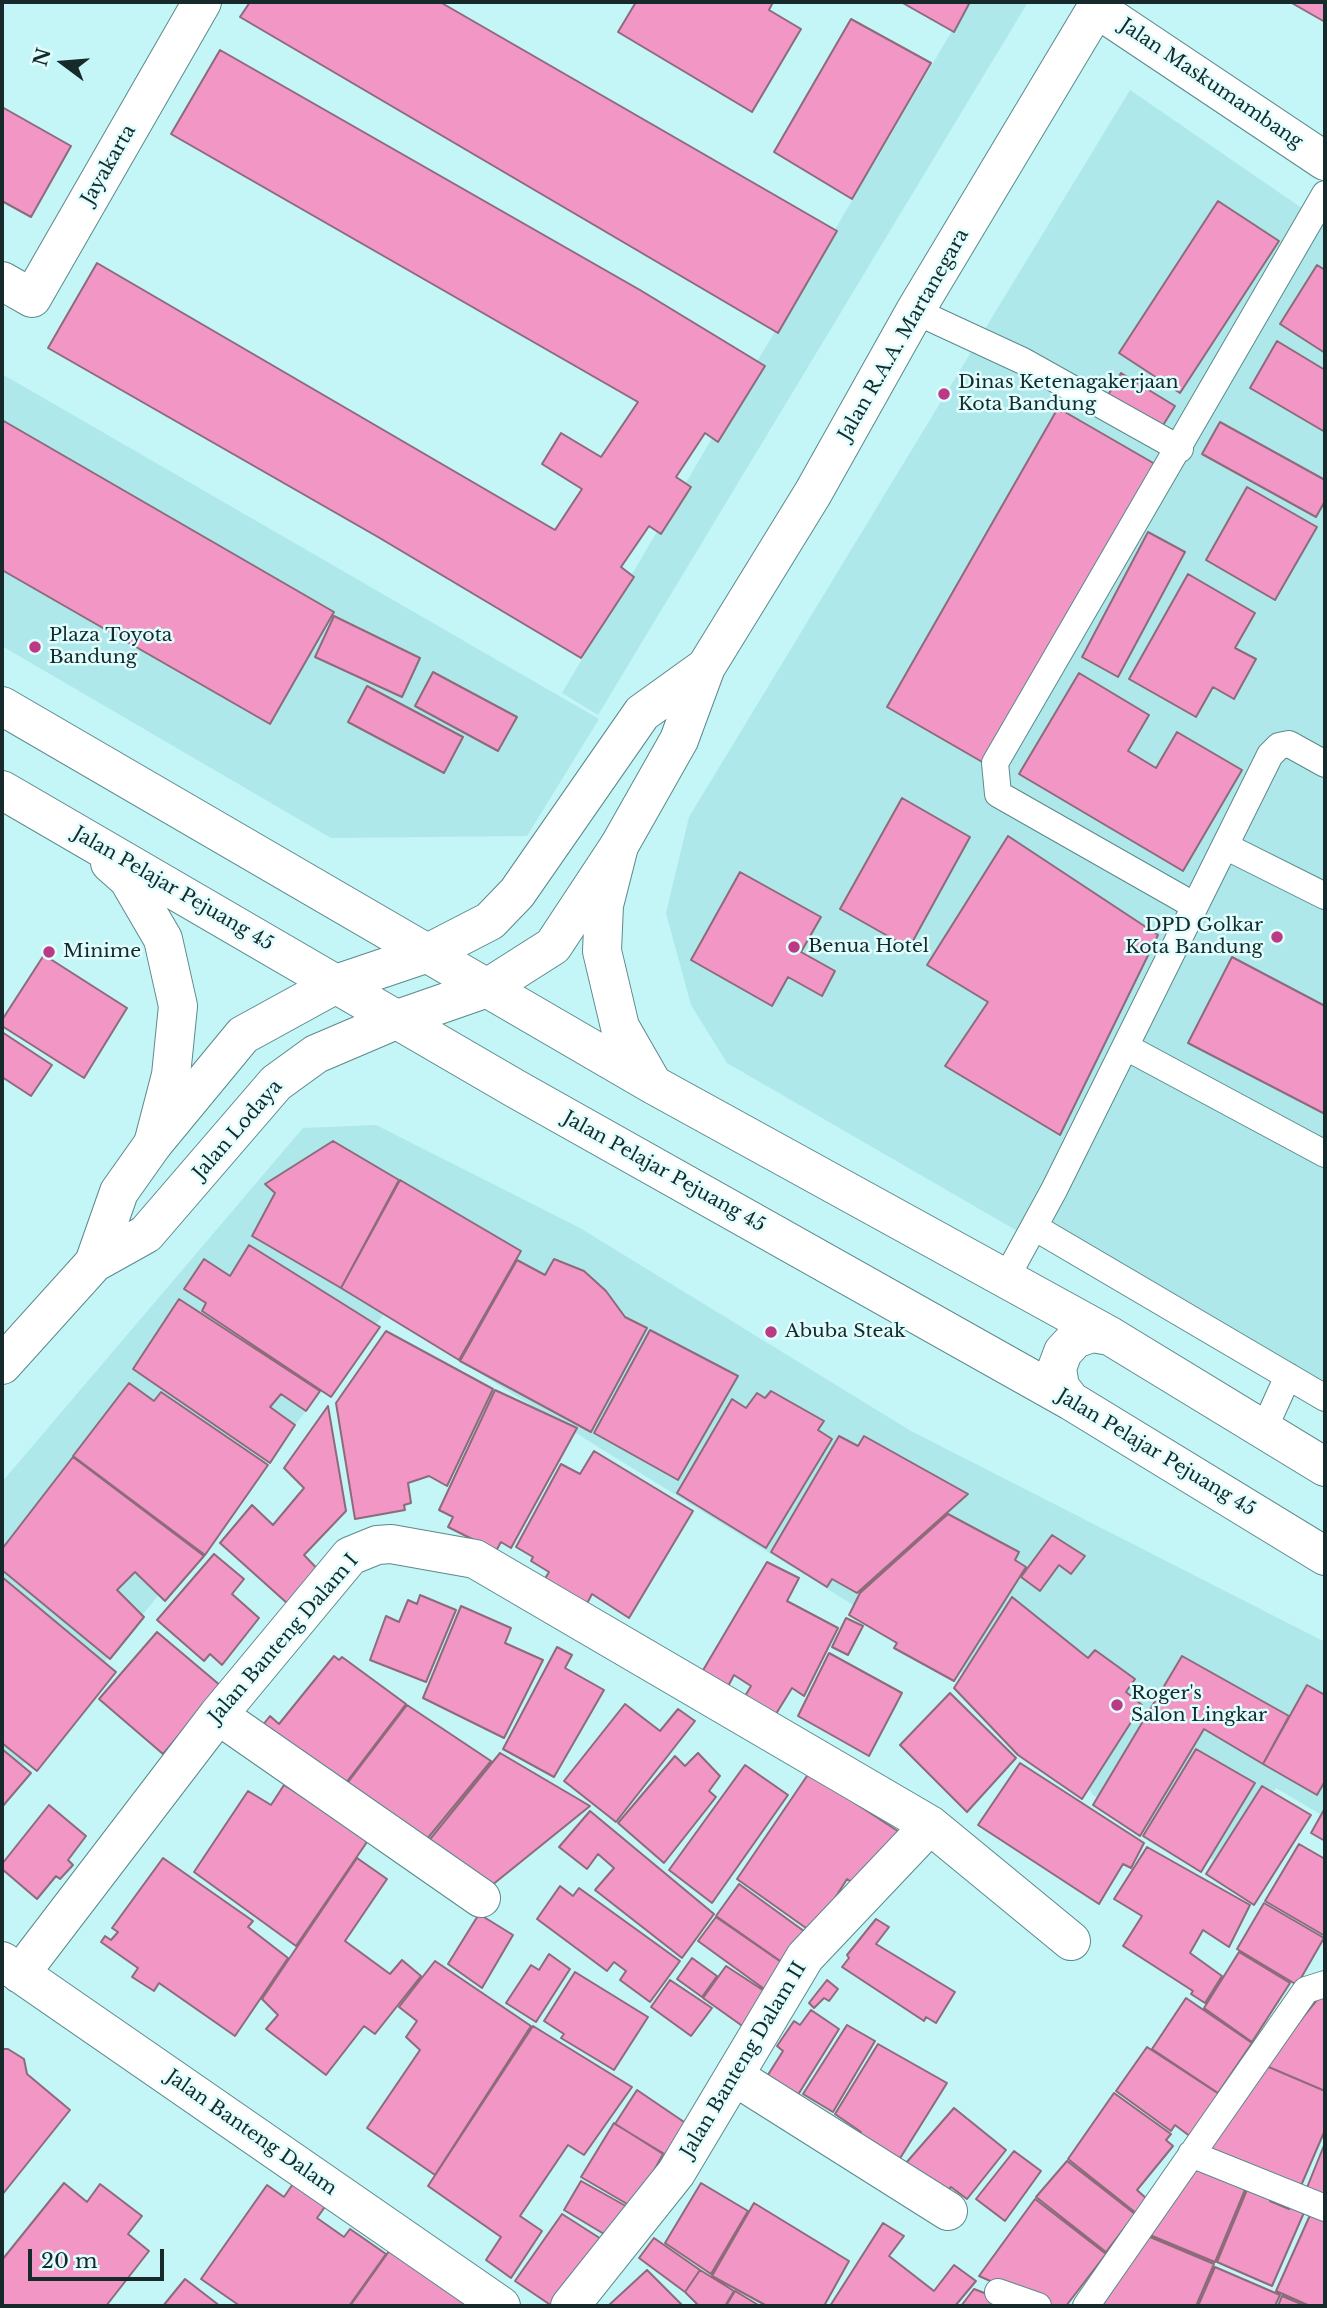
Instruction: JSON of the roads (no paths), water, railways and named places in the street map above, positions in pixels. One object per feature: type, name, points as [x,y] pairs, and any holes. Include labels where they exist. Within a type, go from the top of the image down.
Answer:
[{"type":"main road","name":"Jayakarta","points":[[2,281],[32,298],[202,2]]},
{"type":"main road","name":"Jalan Maskumambang","points":[[1098,5],[1325,161]]},
{"type":"main road","name":"Jalan R.A.A. Martanegara","points":[[398,1019],[487,988],[553,946],[619,846],[679,740],[706,667],[813,493],[915,312],[1098,5]]},
{"type":"main road","name":"Jalan R.A.A. Martanegara","points":[[336,984],[428,953],[490,921],[517,893],[642,713],[706,667]]},
{"type":"main road","points":[[2,706],[652,1084],[1110,1336],[1325,1467]]},
{"type":"main road","name":"Jalan Pelajar Pejuang 45","points":[[2,790],[516,1089],[1071,1401],[1325,1556]]},
{"type":"main road","points":[[78,834],[128,879],[163,939],[178,1006],[171,1075],[153,1144]]},
{"type":"main road","points":[[619,846],[604,905],[602,951],[620,1027],[652,1084]]},
{"type":"main road","name":"Jalan Lodaya","points":[[94,1263],[119,1192],[153,1144],[243,1035],[336,984]]},
{"type":"main road","name":"Jalan Lodaya","points":[[2,1365],[94,1263],[146,1234],[276,1083],[316,1054],[398,1019]]},
{"type":"main road","points":[[1071,1401],[1060,1387],[1057,1368],[1063,1352],[1075,1339],[1092,1333],[1110,1336]]},
{"type":"main road","name":"Jalan Banteng Dalam I","points":[[11,1967],[350,1556],[377,1545],[406,1545],[475,1559],[930,1825],[1071,1941]]},
{"type":"main road","points":[[218,1715],[481,1898]]},
{"type":"main road","name":"Jalan Banteng Dalam II","points":[[570,2306],[676,2173],[805,1957],[930,1825]]},
{"type":"main road","name":"Jalan Banteng Dalam","points":[[11,1967],[501,2306]]},
{"type":"main road","points":[[734,2076],[948,2211]]},
{"type":"lane","points":[[1195,906],[998,794],[994,778],[995,764],[1180,449],[1325,194]]},
{"type":"lane","points":[[915,312],[1023,361],[1180,449]]},
{"type":"lane","points":[[1006,1278],[1227,847],[1270,755],[1279,746],[1289,744],[1325,764]]},
{"type":"lane","points":[[1227,847],[1325,895]]},
{"type":"lane","points":[[1126,1047],[1325,1154]]},
{"type":"lane","points":[[1034,1227],[1325,1398]]},
{"type":"lane","points":[[1264,1429],[1288,1376]]},
{"type":"lane","points":[[1086,2306],[1306,1990],[1325,1984]]},
{"type":"lane","points":[[1191,2154],[1325,2208]]},
{"type":"lane","points":[[998,2291],[1038,2306]]},
{"type":"place","name":"Dinas Ketenagakerjaan Kota Bandung","points":[[944,394]]},
{"type":"place","name":"Plaza Toyota Bandung","points":[[35,647]]},
{"type":"place","name":"DPD Golkar Kota Bandung","points":[[1277,937]]},
{"type":"place","name":"Benua Hotel","points":[[794,947]]},
{"type":"place","name":"Minime","points":[[49,952]]},
{"type":"place","name":"Abuba Steak","points":[[771,1332]]},
{"type":"place","name":"Roger's Salon Lingkar","points":[[1117,1705]]}]
